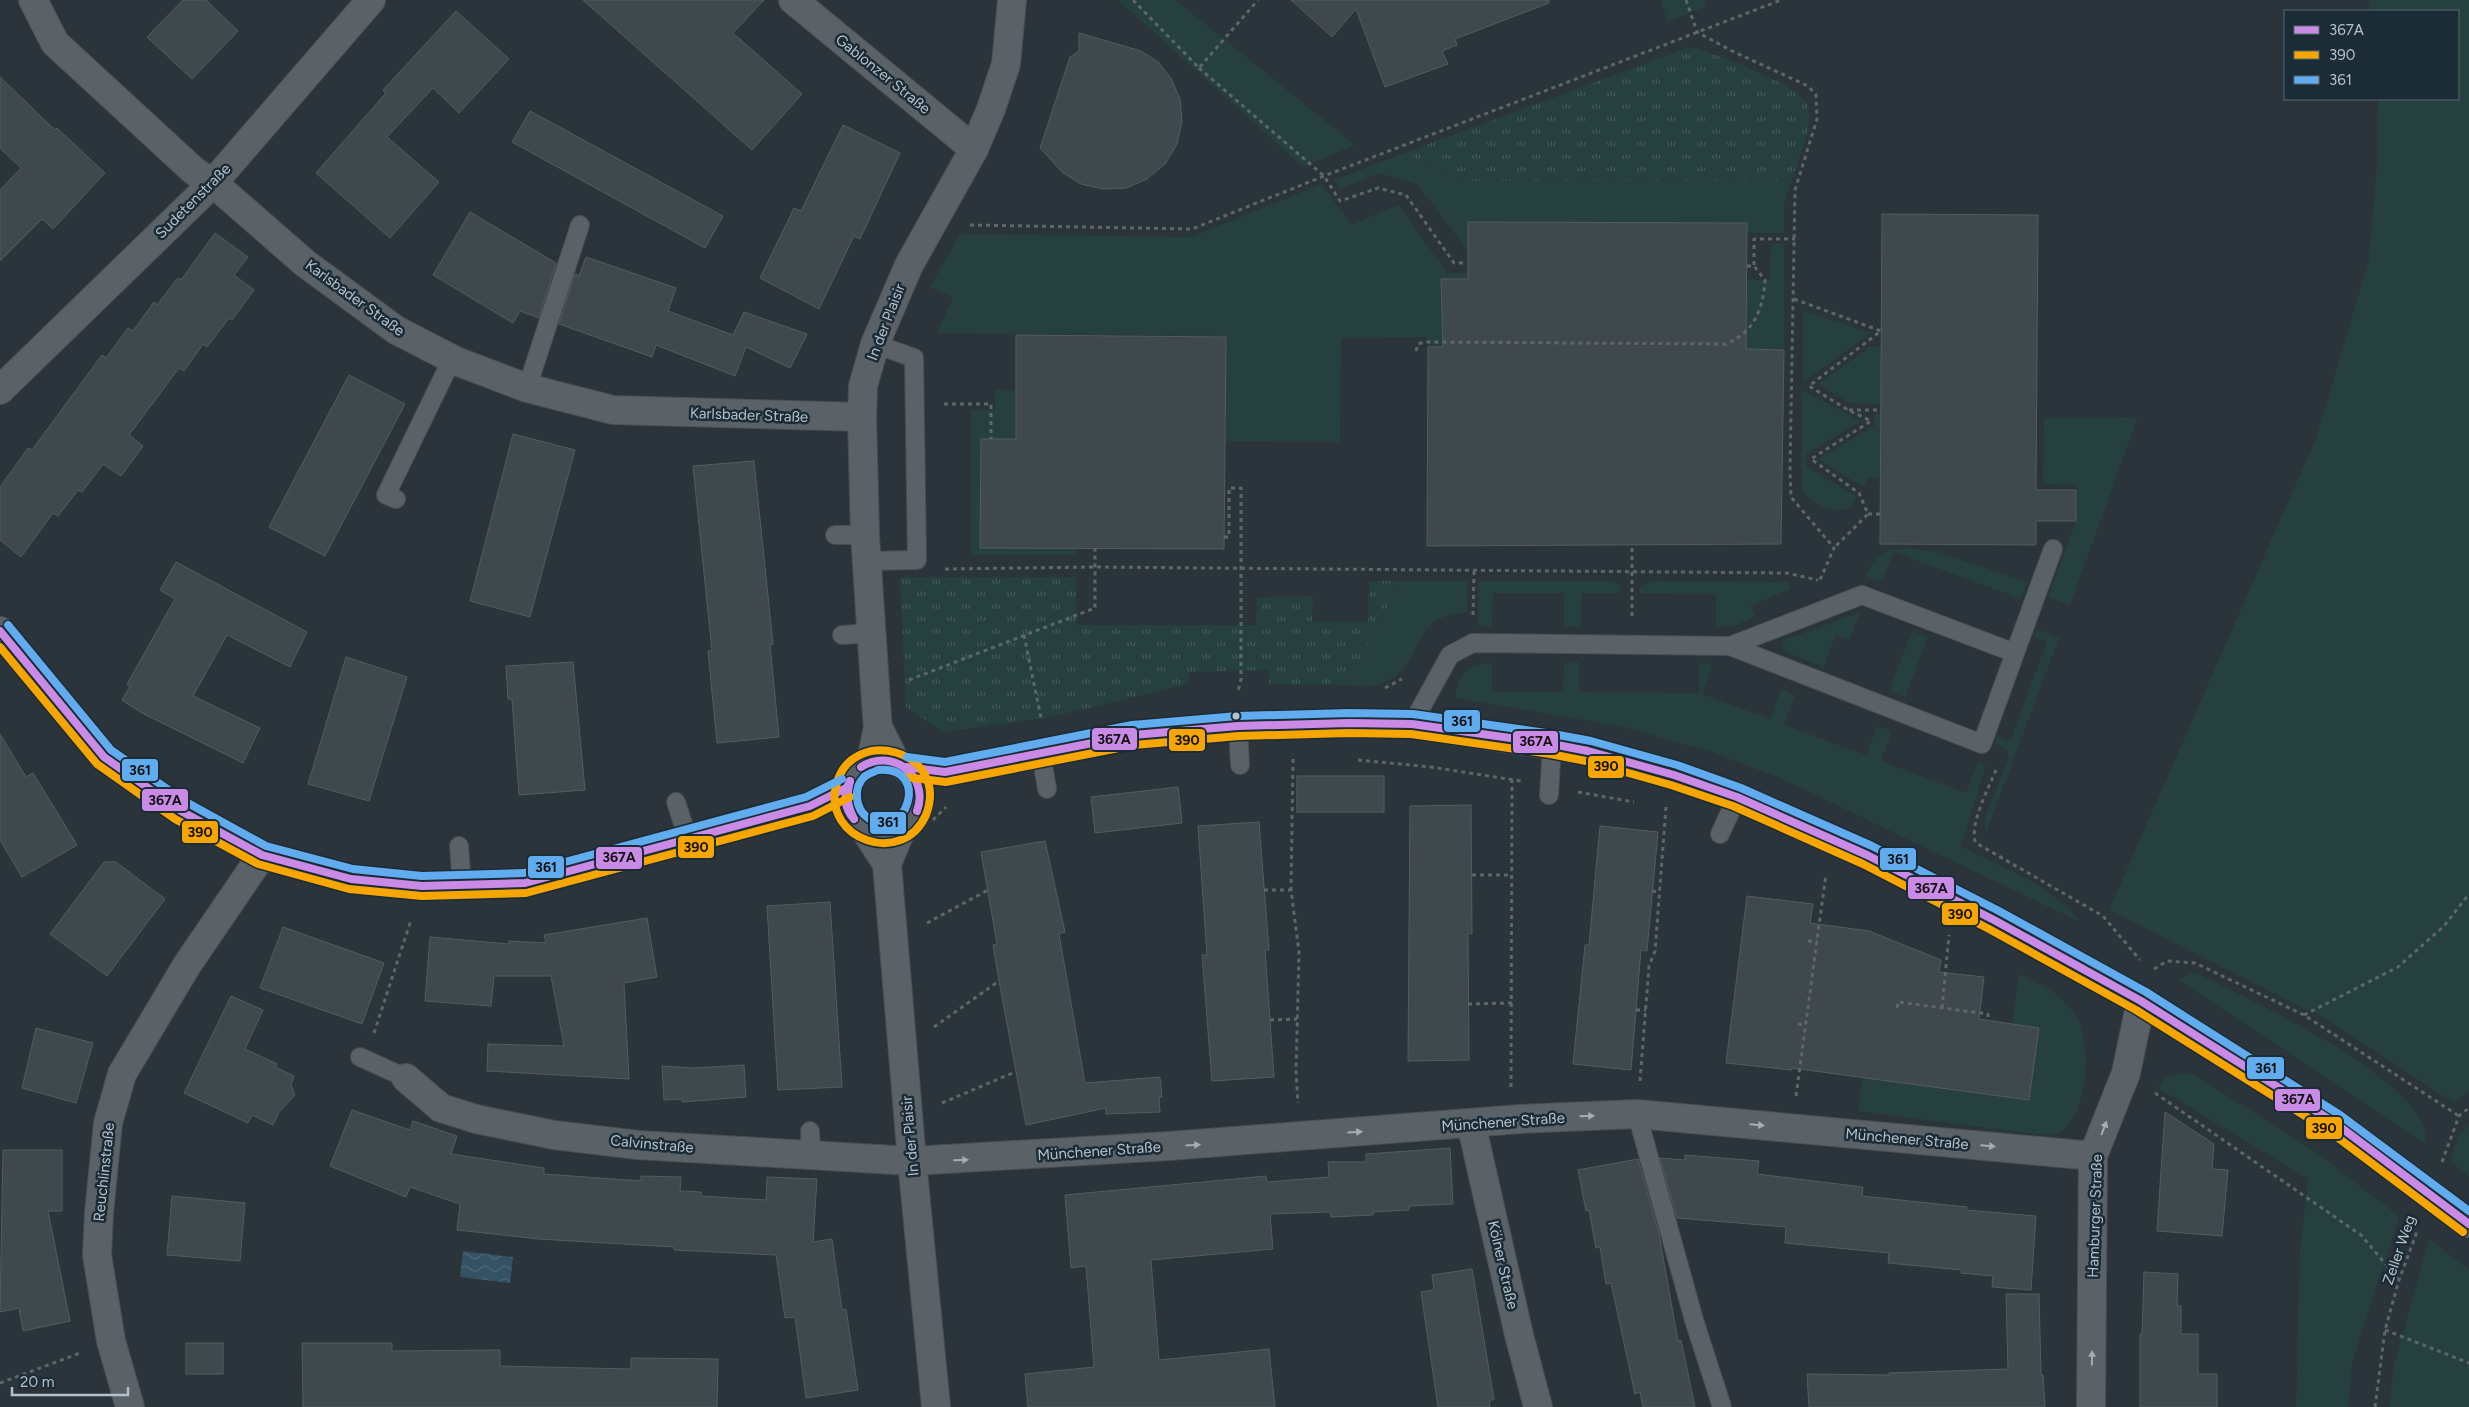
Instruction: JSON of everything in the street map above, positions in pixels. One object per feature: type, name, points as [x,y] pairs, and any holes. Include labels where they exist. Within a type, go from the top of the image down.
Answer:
[{"type":"street","name":"Karlsbader Straße","points":[[33,0],[55,43],[194,171],[213,183],[306,264],[396,330],[452,359],[540,397],[613,410],[695,420],[862,417]]},
{"type":"street","name":"Sudetenstraße","points":[[0,390],[213,183],[372,0]]},
{"type":"street","name":"Gablonzer Straße","points":[[793,0],[887,87],[974,150]]},
{"type":"street","name":"In der Plaisir","points":[[890,763],[878,727],[866,548],[862,417],[864,386],[874,344],[908,265],[974,150],[1006,64],[1012,0]]},
{"type":"street","points":[[0,631],[104,757],[180,811],[262,855],[351,879],[422,886],[525,883],[810,806],[853,810],[877,834],[901,830],[911,822],[920,799],[945,772]]},
{"type":"street","points":[[853,810],[852,776],[860,767],[890,763],[945,772],[1133,735],[1238,726],[1412,724],[1588,751],[1674,775],[1737,797],[1884,864],[1994,920],[2141,1001],[2335,1123],[2469,1224]]},
{"type":"street","points":[[890,763],[914,776],[919,787],[920,799]]},
{"type":"street","name":"In der Plaisir","points":[[853,810],[887,864],[912,1161],[936,1407]]},
{"type":"street","name":"In der Plaisir","points":[[887,864],[901,830]]},
{"type":"street","name":"Reuchlinstraße","points":[[130,1407],[111,1341],[97,1255],[98,1213],[108,1123],[122,1074],[187,964],[262,855]]},
{"type":"street","name":"Hamburger Straße","points":[[2091,1407],[2093,1156],[2126,1073],[2141,1001]]},
{"type":"street","name":"Calvinstraße","points":[[406,1078],[441,1108],[476,1119],[554,1135],[638,1144],[811,1143],[912,1161]]},
{"type":"street","name":"Münchener Straße","points":[[912,1161],[1169,1146],[1511,1120],[1637,1114],[2093,1156]]},
{"type":"street","name":"Kölner Straße","points":[[1471,1123],[1517,1325],[1538,1407]]},
{"type":"lane","points":[[540,397],[580,225]]},
{"type":"lane","points":[[836,535],[866,548],[917,560],[914,358],[874,344]]},
{"type":"lane","points":[[396,499],[386,495],[452,359]]},
{"type":"lane","points":[[1412,724],[1450,655],[1472,643],[1730,646],[1982,744],[2053,549]]},
{"type":"lane","points":[[1730,646],[1862,595],[2015,653]]},
{"type":"lane","points":[[842,635],[872,633]]},
{"type":"lane","points":[[1238,726],[1240,762]]},
{"type":"lane","points":[[1550,791],[1552,744]]},
{"type":"lane","points":[[1041,753],[1047,789]]},
{"type":"lane","points":[[1720,834],[1737,797]]},
{"type":"lane","points":[[676,802],[688,839]]},
{"type":"lane","points":[[459,846],[462,884]]},
{"type":"lane","points":[[360,1058],[406,1078]]},
{"type":"lane","points":[[1637,1114],[1694,1320],[1722,1407]]},
{"type":"path","points":[[1133,0],[1199,68],[1324,176],[1340,201],[1378,188],[1406,195],[1454,263],[1467,263]]},
{"type":"path","points":[[1199,68],[1258,0]]},
{"type":"path","points":[[1686,0],[1697,32],[1732,51],[1808,86],[1816,95],[1817,119],[1796,190],[1791,497],[1834,548]]},
{"type":"path","points":[[932,224],[1192,230],[1324,176],[1781,0]]},
{"type":"path","points":[[1416,351],[1418,344],[1424,342],[1726,344],[1748,332],[1762,305],[1765,280],[1754,266],[1754,238],[1795,238]]},
{"type":"path","points":[[1747,266],[1754,266]]},
{"type":"path","points":[[1794,299],[1881,332],[1809,386],[1848,410],[1871,420],[1811,459],[1859,493],[1868,514]]},
{"type":"path","points":[[971,404],[991,404],[991,439]]},
{"type":"path","points":[[1848,410],[1881,410]]},
{"type":"path","points":[[1224,537],[1229,537],[1229,488],[1241,488],[1241,679]]},
{"type":"path","points":[[1820,580],[1834,548],[1868,514],[1881,514]]},
{"type":"path","points":[[1632,544],[1632,644]]},
{"type":"path","points":[[905,682],[1095,608],[1095,548]]},
{"type":"path","points":[[941,569],[1094,567],[1786,573]]},
{"type":"path","points":[[1472,643],[1474,571]]},
{"type":"path","points":[[1024,635],[1042,724]]},
{"type":"path","points":[[1982,744],[1994,749],[1999,759],[1974,826],[1973,837],[1976,842],[2103,916],[2150,972]]},
{"type":"path","points":[[1293,759],[1291,890],[1299,952],[1296,1072],[1300,1136]]},
{"type":"path","points":[[1240,762],[1303,759]]},
{"type":"path","points":[[1350,760],[1431,767],[1512,780],[1550,791],[1640,803]]},
{"type":"path","points":[[1511,1120],[1512,780]]},
{"type":"path","points":[[1657,806],[1674,810]]},
{"type":"path","points":[[1637,1114],[1649,966],[1655,951],[1664,814]]},
{"type":"path","points":[[1818,870],[1835,878]]},
{"type":"path","points":[[1792,1128],[1826,874]]},
{"type":"path","points":[[1472,876],[1512,876]]},
{"type":"path","points":[[893,929],[918,927],[988,890]]},
{"type":"path","points":[[1264,890],[1291,890]]},
{"type":"path","points":[[1652,891],[1659,892]]},
{"type":"path","points":[[2304,1016],[2398,967],[2444,926],[2469,894]]},
{"type":"path","points":[[406,1078],[374,1034],[411,919]]},
{"type":"path","points":[[1940,930],[1956,938]]},
{"type":"path","points":[[1942,1008],[1949,934]]},
{"type":"path","points":[[1808,941],[1817,941]]},
{"type":"path","points":[[2141,1001],[2146,979],[2150,972],[2166,961],[2194,963],[2304,1016],[2459,1116]]},
{"type":"path","points":[[901,1030],[934,1027],[999,981]]},
{"type":"path","points":[[1898,1008],[1898,1002],[1988,1014],[1988,1020]]},
{"type":"path","points":[[1468,1004],[1512,1003]]},
{"type":"path","points":[[1636,1010],[1646,1010]]},
{"type":"path","points":[[1270,1020],[1297,1019]]},
{"type":"path","points":[[1798,1024],[1806,1025]]},
{"type":"path","points":[[908,1108],[936,1105],[1015,1072]]},
{"type":"path","points":[[2126,1073],[2361,1235],[2399,1280]]},
{"type":"path","points":[[2439,1171],[2459,1116],[2469,1108]]},
{"type":"path","name":"Zeller Weg","points":[[2375,1407],[2385,1330],[2399,1280],[2419,1226]]},
{"type":"path","points":[[2385,1330],[2469,1363]]},
{"type":"path","points":[[0,1383],[111,1341]]},
{"type":"green space","points":[[1118,0],[1176,0],[1355,145],[1303,167]]},
{"type":"green space","points":[[1660,0],[1705,0],[1707,6],[1668,22]]},
{"type":"green space","points":[[2369,0],[2469,0],[2469,1092],[2454,1103],[2326,1019],[2109,910],[2316,438],[2369,260],[2377,162],[2378,100],[2459,100],[2459,10],[2371,10]]},
{"type":"green space","points":[[1687,48],[1697,48],[1760,73],[1794,91],[1805,101],[1809,110],[1808,127],[1792,180],[1465,181],[1404,153]]},
{"type":"green space","points":[[1404,153],[1465,181],[1792,180],[1784,204],[1784,233],[1747,233],[1747,223],[1468,222],[1468,251],[1418,185],[1379,173],[1340,189],[1334,180]]},
{"type":"green space","points":[[1322,184],[1351,225],[1399,205],[1447,273],[1467,273],[1467,307],[1746,308],[1747,280],[1770,280],[1771,244],[1784,244],[1784,350],[1428,347],[1427,337],[1341,338],[1340,442],[1225,441],[1226,336],[937,333],[953,297],[930,287],[960,234],[1191,237]]},
{"type":"green space","points":[[1803,311],[1871,333],[1803,382]]},
{"type":"green space","points":[[1870,347],[1881,347],[1881,404],[1849,403],[1818,384]]},
{"type":"green space","points":[[995,390],[1016,390],[1016,439],[981,439],[980,547],[1076,548],[1076,555],[971,555],[971,410],[995,410]]},
{"type":"green space","points":[[1802,390],[1861,421],[1806,454],[1806,466],[1857,497],[1852,505],[1845,509],[1837,510],[1822,506],[1814,502],[1802,490]]},
{"type":"green space","points":[[1874,414],[1881,414],[1881,478],[1868,478],[1863,487],[1818,459],[1874,426]]},
{"type":"green space","points":[[2138,417],[2070,605],[2048,597],[2076,521],[2077,485],[2043,484],[2044,418]]},
{"type":"green space","points":[[1907,548],[1938,552],[2027,582],[2021,599],[1894,552],[1882,582],[1865,576],[1873,563],[1882,554],[1892,550]]},
{"type":"green space","points":[[900,577],[1076,577],[1077,625],[1256,625],[1257,597],[1313,596],[1312,622],[1368,622],[1369,581],[1401,581],[1346,685],[1269,684],[1269,670],[1189,672],[1188,684],[1051,717],[943,732],[906,707]]},
{"type":"green space","points":[[1401,581],[1467,581],[1467,612],[1441,618],[1432,624],[1401,671],[1392,678],[1372,686],[1346,685]]},
{"type":"green space","points":[[1478,581],[1606,581],[1615,582],[1621,586],[1621,593],[1581,593],[1581,627],[1564,626],[1564,593],[1493,593],[1492,626],[1478,626]]},
{"type":"green space","points":[[1653,581],[1789,582],[1790,589],[1750,606],[1755,617],[1733,626],[1716,626],[1716,594],[1639,593],[1640,586]]},
{"type":"green space","points":[[1860,612],[1849,640],[1835,636],[1824,667],[1785,652],[1782,644],[1787,639]]},
{"type":"green space","points":[[2036,629],[2059,638],[1986,833],[1985,817],[2009,757],[2006,749],[1995,742],[1997,736],[2010,741],[2047,642],[2034,637]]},
{"type":"green space","points":[[1912,631],[1928,637],[1905,697],[1889,691]]},
{"type":"green space","points":[[1579,662],[1579,692],[1699,693],[1699,663],[1713,664],[1702,694],[1770,719],[1781,689],[1795,695],[1784,725],[1866,755],[1877,726],[1892,731],[1881,761],[1966,793],[1978,762],[1986,765],[1961,846],[2041,887],[2055,897],[2080,922],[1780,778],[1711,752],[1624,727],[1455,698],[1461,676],[1465,671],[1476,665],[1492,663],[1492,692],[1563,692],[1564,663]]},
{"type":"green space","points":[[2190,973],[2198,974],[2286,1018],[2353,1058],[2383,1079],[2406,1101],[2422,1122],[2426,1144],[2179,980]]},
{"type":"green space","points":[[2019,974],[2043,986],[2064,1001],[2076,1016],[2081,1027],[2086,1058],[2085,1075],[2078,1108],[2071,1121],[2063,1130],[2053,1134],[2034,1134],[1858,1111],[1862,1077],[2029,1100],[2039,1028],[2012,1024]]},
{"type":"green space","points":[[2184,1073],[2193,1074],[2317,1153],[2399,1216],[2352,1364],[2348,1407],[2296,1407],[2300,1250],[2308,1179],[2158,1088],[2166,1076]]},
{"type":"green space","points":[[2469,1126],[2469,1177],[2450,1161],[2458,1135]]},
{"type":"green space","points":[[2429,1239],[2469,1270],[2469,1407],[2389,1407],[2394,1366]]},
{"type":"water","points":[[463,1251],[513,1257],[510,1283],[460,1277]]},
{"type":"building","points":[[183,0],[206,0],[238,31],[192,79],[147,37]]},
{"type":"building","points":[[583,0],[764,0],[733,33],[802,94],[752,150]]},
{"type":"building","points":[[1291,0],[1549,0],[1549,3],[1455,39],[1457,45],[1442,51],[1448,64],[1385,87],[1356,9],[1332,37]]},
{"type":"building","points":[[456,11],[509,59],[459,113],[433,88],[387,137],[439,182],[390,238],[316,173],[386,93],[383,90]]},
{"type":"building","points":[[1079,33],[1141,51],[1158,62],[1171,78],[1180,99],[1182,122],[1177,144],[1165,164],[1147,179],[1126,188],[1103,189],[1081,184],[1062,172],[1040,148],[1070,57],[1079,51]]},
{"type":"building","points":[[0,77],[55,130],[57,128],[105,173],[53,229],[42,219],[0,261],[0,190],[21,168],[0,148]]},
{"type":"building","points":[[530,111],[723,216],[705,248],[512,142]]},
{"type":"building","points":[[843,125],[900,153],[860,239],[854,236],[819,309],[760,278],[794,208],[801,211]]},
{"type":"building","points":[[470,212],[556,263],[539,318],[520,311],[513,323],[433,275]]},
{"type":"building","points":[[1882,214],[2038,215],[2036,490],[2076,490],[2076,521],[2036,521],[2036,545],[1880,544]]},
{"type":"building","points":[[1468,222],[1747,223],[1746,349],[1784,350],[1781,544],[1427,546],[1428,347],[1443,347],[1441,279],[1468,279]]},
{"type":"building","points":[[215,233],[248,257],[234,275],[254,290],[232,320],[229,318],[207,347],[203,344],[184,371],[179,368],[129,435],[143,446],[121,476],[103,464],[82,492],[78,490],[58,516],[53,513],[21,557],[0,540],[0,487],[28,448],[32,450],[102,355],[106,358],[128,328],[133,331],[154,302],[157,305],[178,278],[181,280]]},
{"type":"building","points":[[586,257],[676,288],[668,311],[733,335],[744,312],[807,334],[790,368],[746,347],[735,376],[656,345],[652,357],[559,324],[575,274],[579,276]]},
{"type":"building","points":[[1016,335],[1226,337],[1224,549],[980,548],[981,439],[1016,439]]},
{"type":"building","points":[[349,375],[405,404],[325,556],[269,527]]},
{"type":"building","points":[[513,434],[575,450],[530,617],[470,601]]},
{"type":"building","points":[[754,461],[773,644],[770,645],[779,737],[717,743],[708,651],[712,651],[693,466]]},
{"type":"building","points":[[176,562],[307,632],[290,667],[227,635],[193,696],[260,728],[243,763],[142,713],[122,700],[130,686],[127,684],[175,599],[160,590]]},
{"type":"building","points":[[346,657],[407,677],[369,801],[308,784]]},
{"type":"building","points":[[573,662],[585,790],[519,795],[512,699],[508,699],[506,666]]},
{"type":"building","points":[[0,734],[26,777],[33,773],[77,845],[22,877],[0,840]]},
{"type":"building","points":[[1297,776],[1384,776],[1384,812],[1297,812]]},
{"type":"building","points":[[1178,787],[1182,823],[1095,833],[1091,797]]},
{"type":"building","points":[[1471,805],[1472,934],[1468,933],[1469,1060],[1408,1061],[1410,806]]},
{"type":"building","points":[[1259,822],[1269,950],[1265,950],[1274,1077],[1212,1081],[1202,955],[1207,955],[1198,826]]},
{"type":"building","points":[[1600,826],[1658,832],[1647,951],[1641,950],[1631,1070],[1573,1064],[1585,945],[1589,945]]},
{"type":"building","points":[[1045,841],[1065,932],[1059,934],[1085,1083],[1160,1077],[1162,1097],[1159,1098],[1160,1112],[1106,1114],[1106,1108],[1026,1125],[993,945],[997,944],[981,852]]},
{"type":"building","points":[[104,862],[116,862],[165,899],[107,976],[50,934]]},
{"type":"building","points":[[1747,896],[1813,904],[1810,923],[1869,931],[1941,960],[1939,972],[1984,977],[1979,1019],[2039,1028],[2029,1100],[1792,1068],[1792,1070],[1726,1063]]},
{"type":"building","points":[[830,902],[842,1087],[778,1090],[767,906]]},
{"type":"building","points":[[647,918],[657,977],[624,983],[629,1079],[487,1071],[488,1044],[564,1046],[551,976],[494,976],[491,1006],[425,1001],[430,937],[509,944],[509,941],[546,943],[544,935]]},
{"type":"building","points":[[283,927],[384,963],[362,1024],[260,988]]},
{"type":"building","points":[[231,996],[263,1010],[245,1049],[277,1064],[275,1067],[294,1076],[291,1085],[295,1095],[279,1112],[273,1125],[252,1115],[248,1123],[184,1093]]},
{"type":"building","points":[[36,1028],[93,1043],[76,1103],[22,1088]]},
{"type":"building","points":[[744,1065],[746,1097],[682,1102],[682,1099],[664,1100],[662,1066],[695,1068]]},
{"type":"building","points":[[352,1110],[410,1130],[413,1121],[457,1136],[451,1154],[544,1168],[544,1174],[641,1181],[641,1176],[681,1177],[680,1191],[701,1192],[701,1196],[766,1200],[767,1177],[817,1179],[813,1242],[832,1239],[842,1310],[846,1309],[858,1390],[806,1398],[795,1317],[785,1318],[776,1255],[674,1250],[674,1247],[539,1239],[457,1230],[460,1204],[410,1187],[406,1197],[330,1166]]},
{"type":"building","points":[[2165,1112],[2214,1144],[2212,1169],[2228,1170],[2222,1236],[2157,1231]]},
{"type":"building","points":[[1450,1148],[1453,1204],[1409,1206],[1409,1210],[1373,1212],[1373,1215],[1331,1217],[1330,1212],[1270,1214],[1273,1249],[1151,1260],[1159,1360],[1269,1349],[1275,1407],[1028,1407],[1025,1374],[1094,1367],[1086,1266],[1071,1268],[1065,1195],[1266,1176],[1267,1182],[1329,1177],[1328,1162],[1366,1162],[1366,1154]]},
{"type":"building","points":[[3,1150],[62,1150],[62,1211],[48,1211],[70,1321],[23,1331],[19,1308],[0,1312]]},
{"type":"building","points":[[1685,1155],[1759,1161],[1757,1174],[1863,1187],[1862,1196],[1967,1207],[1966,1210],[2036,1216],[2031,1290],[1992,1287],[1993,1276],[1961,1273],[1962,1270],[1888,1263],[1889,1253],[1785,1243],[1786,1227],[1677,1218],[1660,1158],[1685,1160]]},
{"type":"building","points":[[1638,1159],[1659,1234],[1678,1341],[1681,1340],[1695,1407],[1643,1407],[1640,1392],[1635,1394],[1611,1283],[1606,1284],[1600,1247],[1596,1248],[1589,1210],[1586,1211],[1578,1170]]},
{"type":"building","points":[[172,1196],[245,1203],[240,1261],[167,1255]]},
{"type":"building","points":[[1472,1269],[1494,1399],[1489,1401],[1490,1407],[1438,1407],[1421,1292],[1434,1290],[1432,1275]]},
{"type":"building","points":[[2144,1272],[2178,1274],[2177,1306],[2181,1306],[2181,1334],[2198,1334],[2198,1374],[2217,1374],[2217,1407],[2140,1407],[2140,1334],[2142,1334]]},
{"type":"building","points":[[2006,1294],[2039,1294],[2041,1375],[2043,1375],[2045,1407],[1809,1407],[1807,1374],[1890,1375],[1889,1373],[2008,1369]]},
{"type":"building","points":[[186,1343],[223,1343],[223,1374],[186,1374]]},
{"type":"building","points":[[302,1343],[392,1343],[392,1351],[500,1350],[500,1366],[631,1369],[631,1358],[718,1359],[717,1407],[303,1407]]},
{"type":"transit line","name":"361","points":[[8,625],[111,750],[186,802],[266,846],[353,869],[422,876],[524,873],[806,797],[842,779]]},
{"type":"transit line","name":"367A","points":[[0,631],[104,757],[181,811],[262,855],[351,879],[422,886],[525,883],[810,806],[846,788]]},
{"type":"transit line","name":"390","points":[[0,647],[97,764],[175,819],[258,864],[349,889],[422,896],[526,893],[813,816],[850,797]]},
{"type":"transit line","name":"361","points":[[907,757],[945,762],[1132,725],[1238,716],[1349,713],[1413,714],[1553,734],[1591,741],[1677,765],[1741,788],[1872,846],[1999,911],[2146,992],[2340,1115],[2469,1211]]},
{"type":"transit line","name":"367A","points":[[906,767],[945,772],[1133,735],[1238,726],[1349,723],[1412,724],[1552,744],[1588,751],[1674,775],[1737,797],[1867,855],[1994,920],[2141,1001],[2335,1123],[2469,1224]]},
{"type":"transit line","name":"390","points":[[905,777],[946,782],[1134,745],[1239,736],[1349,733],[1411,734],[1550,754],[1586,761],[1671,785],[1733,806],[1863,864],[1989,929],[2136,1010],[2329,1131],[2463,1232]]},
{"type":"transit line","name":"390","points":[[877,751],[896,752],[912,760],[924,774],[930,792],[926,815],[915,831],[900,840],[884,843],[867,840],[852,832],[841,820],[835,805],[836,786],[845,767],[859,755],[877,751]]},
{"type":"transit line","name":"367A","points":[[861,767],[873,762],[885,761],[896,763],[906,768],[913,776],[918,787],[920,798],[917,811]]},
{"type":"transit line","name":"361","points":[[878,770],[895,772],[905,779],[909,790],[908,803],[902,814],[893,822],[881,824],[868,818],[858,804],[857,792],[860,782],[864,777],[878,770]]},
{"type":"transit line","name":"367A","points":[[850,781],[848,800],[854,819]]},
{"type":"transit line","name":"367A","points":[[850,781],[846,791],[846,806],[854,819]]}]
